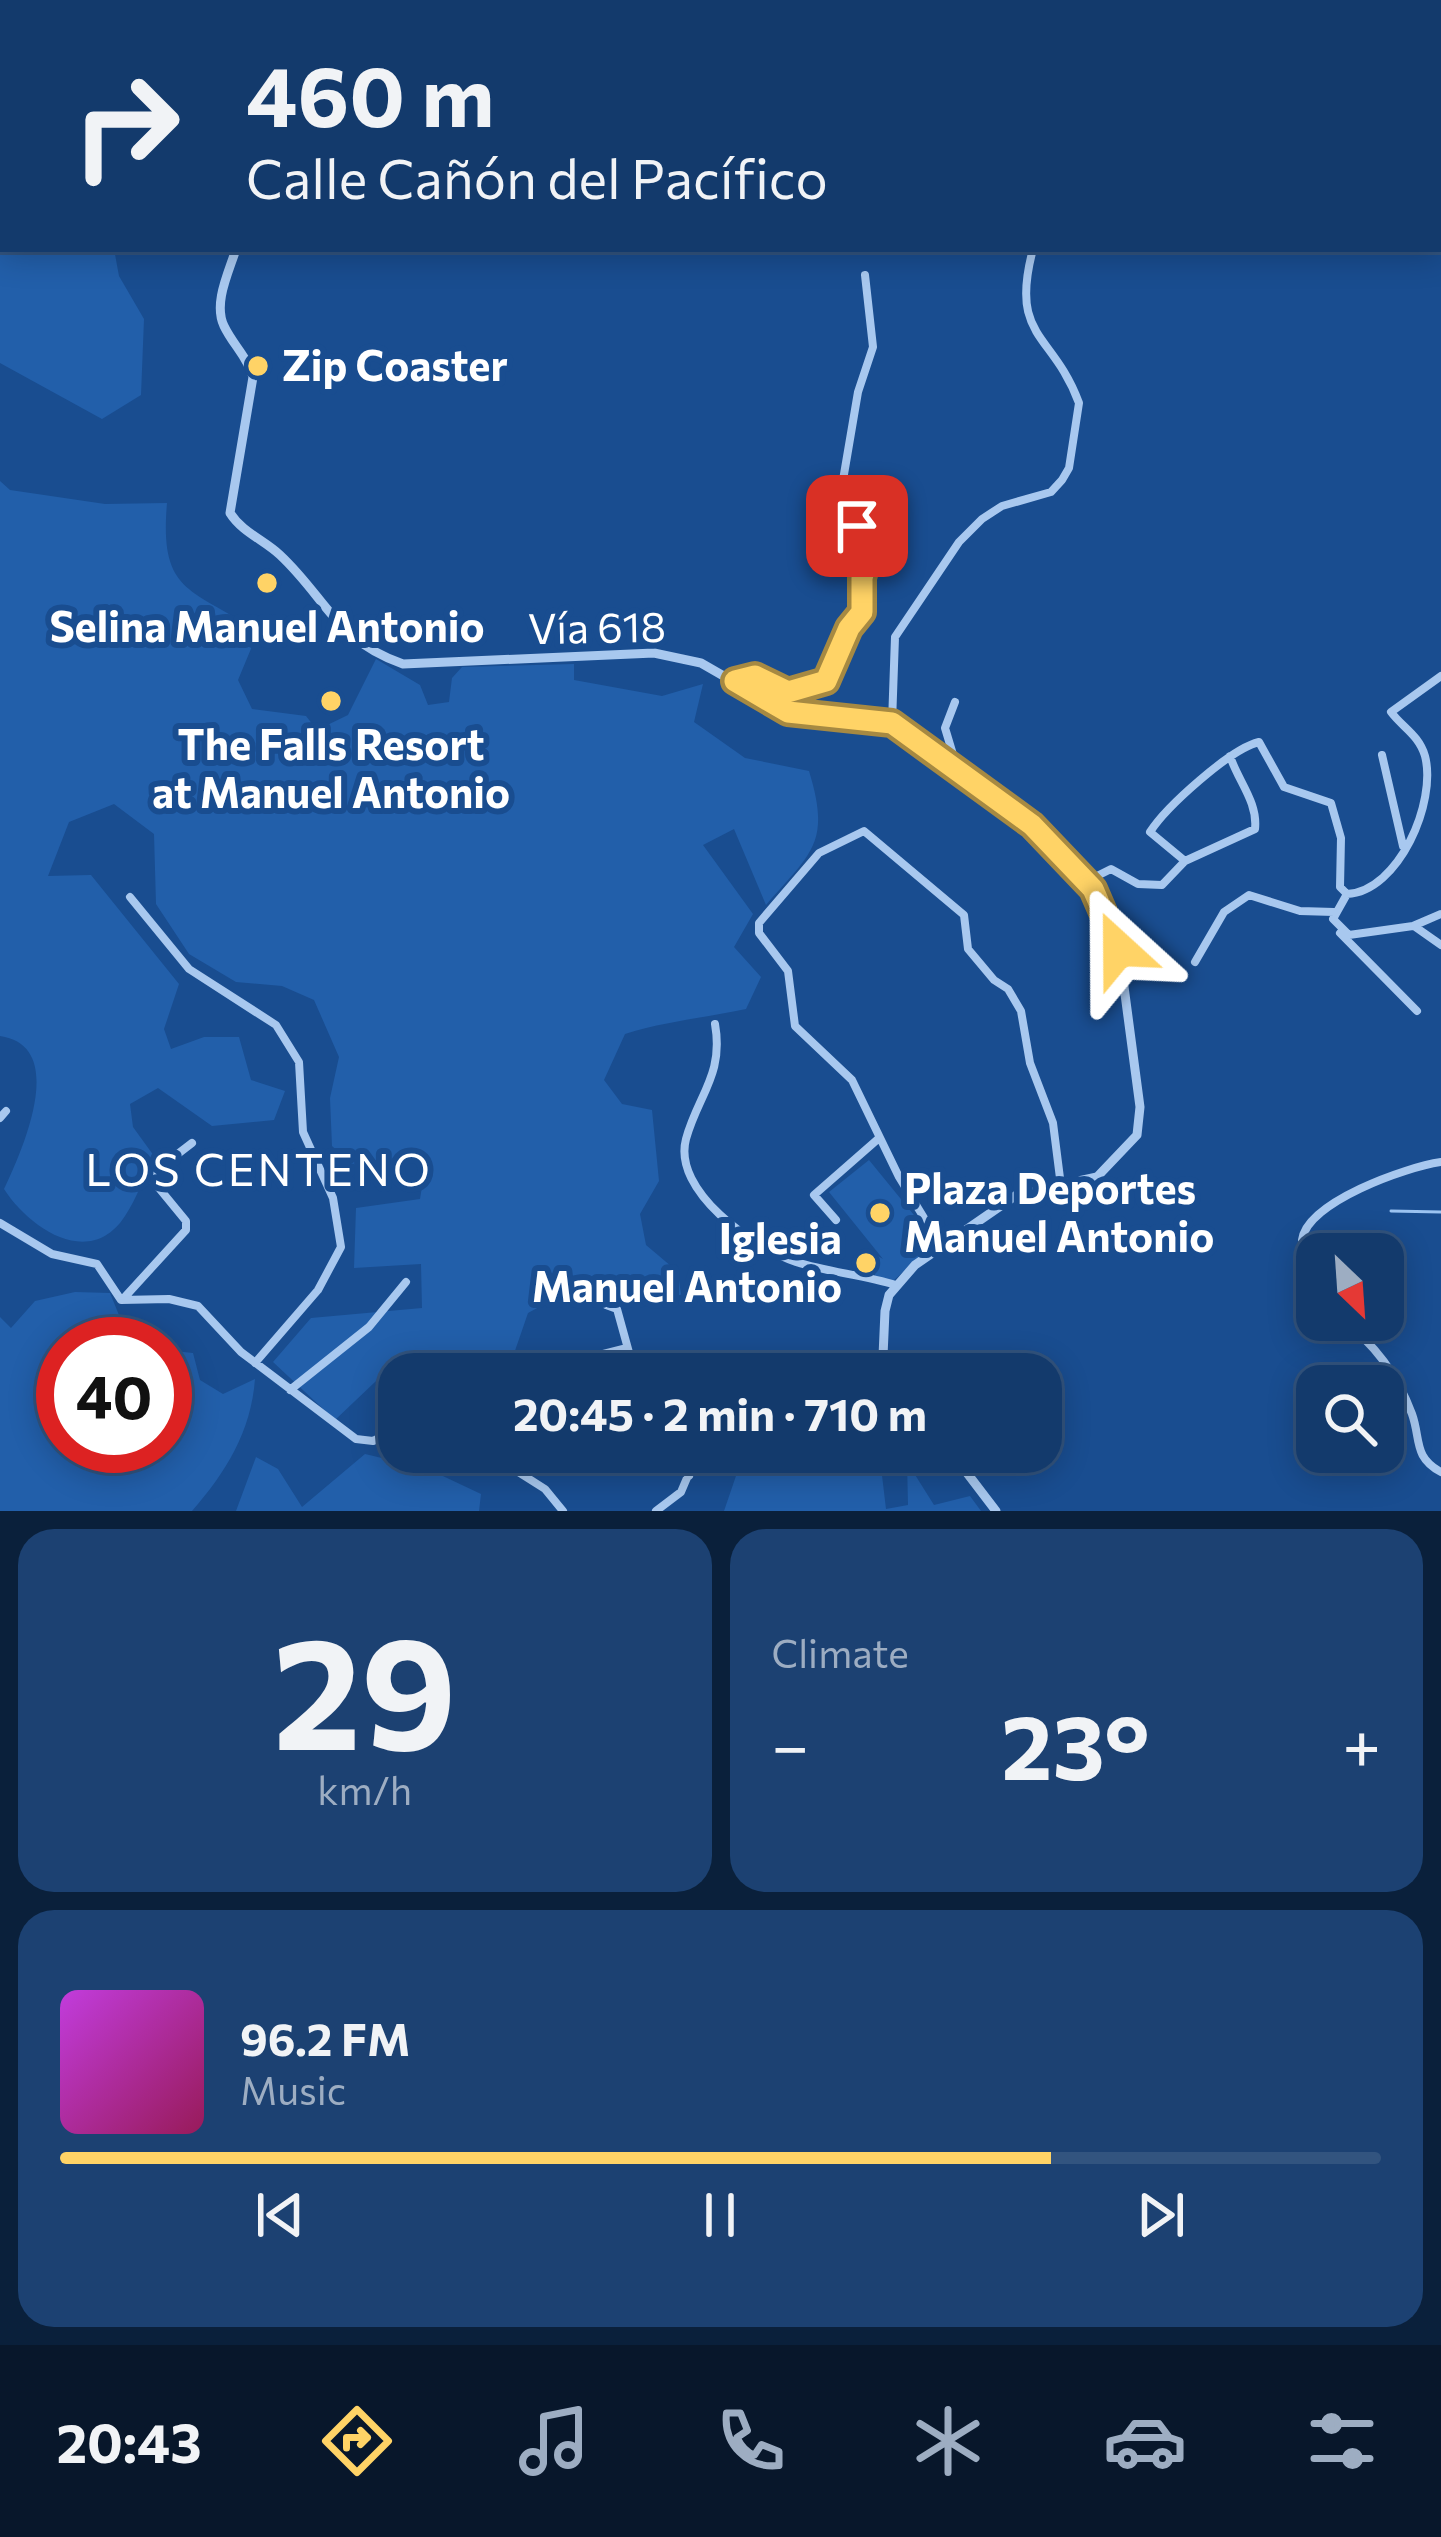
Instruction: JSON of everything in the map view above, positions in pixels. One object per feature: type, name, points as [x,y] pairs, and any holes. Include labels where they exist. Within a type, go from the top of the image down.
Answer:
[{"type":"street","name":"Vía 618","points":[[235,252],[220,308],[222,323],[248,360],[253,377],[230,513],[277,552],[345,633],[370,652],[403,664],[654,652],[701,663],[788,712],[892,723]]},
{"type":"street","points":[[886,1353],[883,1325],[896,1285],[940,1244],[1018,1194],[1097,1177],[1131,1146],[1140,1121],[1119,949],[1087,881],[1032,825],[892,723],[895,637],[926,590],[982,519],[994,510],[1051,492],[1069,468],[1079,404],[1026,319],[1024,297],[1033,252]]},
{"type":"street","points":[[735,681],[755,676],[788,692],[814,688],[826,681],[849,628],[862,612],[862,578],[869,553],[842,486],[858,392],[873,347],[865,275]]},
{"type":"street","points":[[1417,1011],[1339,932],[1334,912],[1346,893],[1380,880],[1424,806],[1427,767],[1420,744],[1391,712],[1441,676]]},
{"type":"street","points":[[956,702],[945,728],[959,772]]},
{"type":"street","points":[[1185,861],[1150,832],[1160,817],[1230,756],[1259,742],[1284,788],[1331,803],[1341,838],[1340,887],[1346,893]]},
{"type":"street","points":[[1382,755],[1403,847]]},
{"type":"street","points":[[1087,881],[1111,869],[1156,887],[1185,861],[1255,829],[1256,808],[1239,786],[1230,756]]},
{"type":"street","points":[[940,1244],[878,1138],[852,1080],[795,1026],[788,971],[759,933],[759,923],[819,853],[864,832],[958,907],[968,949],[1008,989],[1022,1011],[1030,1063],[1053,1123],[1061,1186]]},
{"type":"street","points":[[1195,962],[1223,912],[1249,895],[1300,911],[1334,912]]},
{"type":"street","points":[[130,897],[189,969],[276,1025],[299,1062],[303,1132],[333,1198],[341,1247],[318,1290],[255,1363]]},
{"type":"street","points":[[1339,932],[1363,935],[1412,926],[1441,914]]},
{"type":"street","points":[[1412,926],[1441,945]]},
{"type":"street","points":[[715,1024],[710,1088],[686,1139],[685,1164],[694,1183],[725,1217],[766,1249],[799,1263],[896,1285]]},
{"type":"street","points":[[836,1220],[814,1195],[878,1138]]},
{"type":"street","points":[[122,1300],[183,1237],[186,1221],[149,1176],[192,1143]]},
{"type":"street","points":[[1305,1233],[1311,1217],[1369,1183],[1441,1162]]},
{"type":"street","points":[[0,1223],[52,1253],[97,1264],[122,1300]]},
{"type":"street","points":[[290,1390],[369,1327],[406,1282]]},
{"type":"street","points":[[122,1300],[170,1299],[198,1306],[255,1363],[356,1439],[378,1439]]},
{"type":"street","points":[[606,1305],[617,1309],[629,1353]]},
{"type":"street","points":[[1363,1341],[1386,1364],[1412,1414],[1418,1452],[1441,1472]]},
{"type":"street","points":[[607,1353],[627,1348]]},
{"type":"street","points":[[519,1473],[545,1490],[563,1511]]},
{"type":"street","points":[[686,1473],[689,1476]]},
{"type":"street","points":[[656,1511],[681,1492],[690,1473]]},
{"type":"street","points":[[967,1473],[996,1511]]},
{"type":"shaded area","points":[[0,252],[115,252],[119,276],[144,319],[141,395],[102,419],[0,363]]},
{"type":"shaded area","points":[[0,481],[10,490],[105,504],[167,503],[166,533],[175,572],[198,596],[258,632],[238,680],[252,709],[306,716],[317,730],[348,715],[376,659],[420,685],[428,705],[449,702],[452,678],[462,667],[574,664],[574,680],[662,696],[703,684],[694,722],[745,758],[809,771],[818,815],[813,845],[766,905],[734,829],[703,845],[753,914],[734,947],[761,977],[746,1009],[625,1034],[604,1080],[622,1104],[652,1110],[659,1181],[640,1214],[646,1245],[678,1272],[681,1295],[563,1294],[528,1313],[514,1353],[378,1353],[378,1379],[335,1420],[273,1362],[311,1318],[422,1308],[421,1264],[354,1268],[356,1208],[420,1199],[427,1156],[354,1166],[332,1146],[330,1098],[339,1057],[314,1000],[282,986],[236,982],[189,954],[156,904],[154,834],[114,804],[69,822],[48,876],[91,875],[179,984],[164,1029],[171,1049],[204,1037],[239,1037],[251,1080],[285,1091],[274,1120],[212,1126],[158,1088],[130,1104],[133,1127],[154,1156],[125,1216],[111,1232],[95,1240],[61,1237],[29,1217],[4,1189],[29,1127],[37,1079],[33,1059],[21,1044],[0,1036]]},
{"type":"shaded area","name":"Plaza Deportes Manuel Antonio","points":[[869,1160],[936,1242],[893,1281],[875,1276],[876,1255],[883,1259],[829,1192]]},
{"type":"shaded area","points":[[75,1292],[110,1293],[120,1317],[36,1317],[36,1473],[192,1473],[192,1353],[200,1380],[223,1394],[255,1379],[235,1450],[192,1511],[0,1511],[0,1317],[11,1328],[35,1301]]},
{"type":"shaded area","points":[[365,1454],[378,1457],[378,1473],[436,1473],[481,1494],[479,1511],[236,1511],[256,1457],[278,1469],[302,1507]]},
{"type":"shaded area","points":[[737,1473],[882,1473],[886,1509],[908,1505],[907,1473],[914,1473],[934,1505],[970,1496],[981,1511],[724,1511]]},
{"type":"waterway","points":[[1391,1211],[1441,1212]]},
{"type":"place","name":"Zip Coaster","points":[[258,366]]},
{"type":"place","name":"Selina Manuel Antonio","points":[[267,583]]},
{"type":"place","name":"The Falls Resort at Manuel Antonio","points":[[331,701]]},
{"type":"place","name":"Plaza Deportes Manuel Antonio","points":[[880,1213]]},
{"type":"place","name":"Iglesia Manuel Antonio","points":[[866,1263]]},
{"type":"district","name":"LOS CENTENO","points":[[259,1170]]},
{"type":"route","points":[[857,526],[869,553],[862,578],[862,612],[849,628],[826,681],[803,692],[788,692],[755,676],[735,681],[759,699],[800,716],[892,723],[1032,825],[1093,889],[1119,949]]}]
